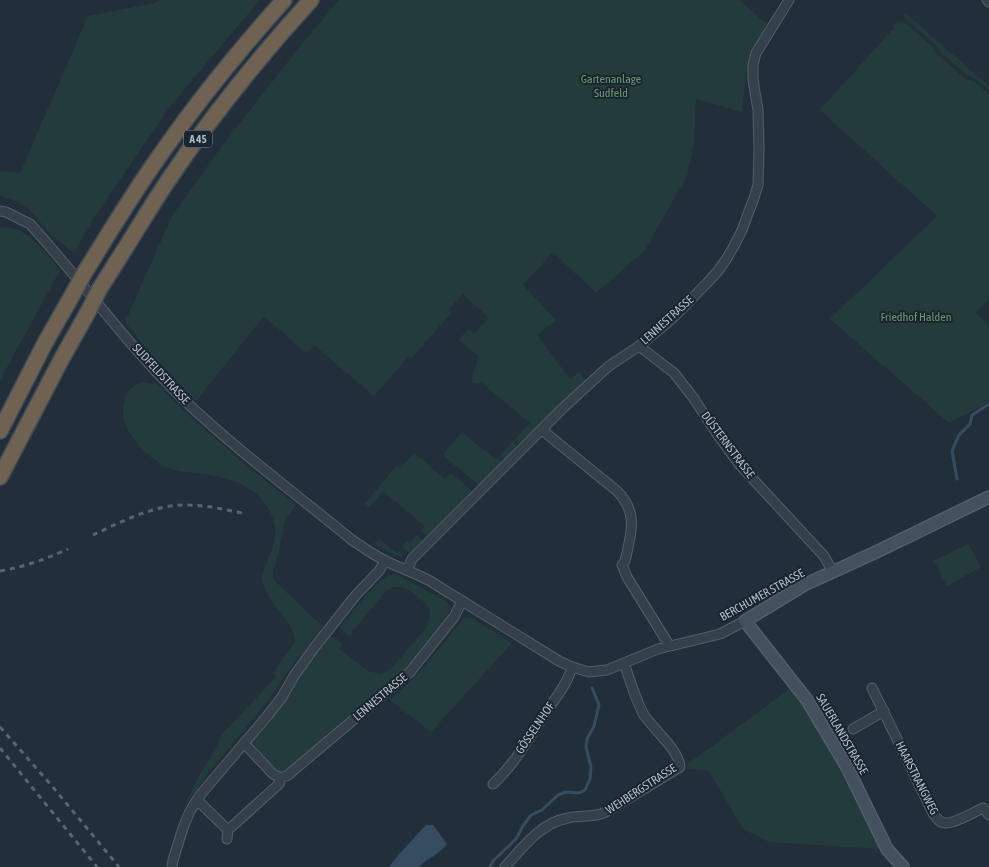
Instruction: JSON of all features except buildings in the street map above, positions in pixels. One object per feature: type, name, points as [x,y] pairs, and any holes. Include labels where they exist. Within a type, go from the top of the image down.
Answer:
[{"type":"highway","name":"A 45","points":[[0,431],[45,343],[85,272],[124,209],[182,124],[223,71],[284,0]]},
{"type":"highway","name":"A 45","points":[[0,477],[60,360],[100,288],[167,182],[216,114],[262,56],[311,0]]},
{"type":"main road","name":"BERCHUMER STRASSE","points":[[745,621],[804,585],[989,497]]},
{"type":"main road","name":"SAUERLANDSTRASSE","points":[[745,621],[807,700],[847,767],[887,849],[903,867]]},
{"type":"street","name":"LENNESTRASSE","points":[[407,570],[412,559],[562,410],[609,366],[639,346],[673,318],[718,271],[727,258],[738,238],[758,185],[759,139],[758,110],[753,80],[754,59],[762,41],[789,0]]},
{"type":"street","name":"SUDFELDSTRASSE","points":[[0,210],[30,224],[146,361],[188,404],[218,431],[336,527]]},
{"type":"street","name":"DÜSTERNSTRASSE","points":[[639,346],[674,373],[739,464],[824,556],[833,572]]},
{"type":"street","points":[[542,430],[624,498],[631,513],[632,530],[625,561],[622,565],[627,577],[669,645]]},
{"type":"street","name":"BERCHUMER STRASSE","points":[[336,527],[368,551],[385,561],[430,581],[539,650],[572,667],[589,672],[607,670],[669,645],[720,634],[745,621]]},
{"type":"street","points":[[172,867],[183,828],[197,800],[268,715],[314,648],[385,561]]},
{"type":"street","name":"LENNESTRASSE","points":[[197,800],[227,835],[279,784],[281,778],[410,672],[454,617],[462,601]]},
{"type":"street","name":"WEHBERGSTRASSE","points":[[505,867],[540,830],[561,819],[577,816],[598,816],[680,767],[673,751],[644,715],[624,663]]},
{"type":"street","name":"GÖSSELNHOF","points":[[493,784],[507,770],[565,683],[572,667]]},
{"type":"street","name":"HAARSTRANGWEG","points":[[872,688],[938,820],[944,823],[953,822],[983,808],[989,815]]},
{"type":"street","points":[[853,729],[884,711]]},
{"type":"street","points":[[244,743],[273,774],[281,778]]},
{"type":"green space","points":[[159,0],[260,0],[171,105],[93,219],[74,253],[51,235],[30,210],[16,201],[0,196],[0,171],[20,173],[88,16],[155,3]]},
{"type":"green space","name":"Gartenanlage Sudfeld","points":[[339,0],[739,0],[767,24],[752,50],[748,63],[742,112],[696,99],[694,143],[687,176],[644,251],[596,293],[553,252],[523,285],[556,320],[537,335],[570,379],[579,372],[587,382],[519,443],[515,439],[530,423],[482,383],[474,383],[471,380],[479,357],[459,340],[468,329],[474,334],[489,318],[463,294],[448,310],[451,313],[412,358],[409,356],[374,396],[314,345],[306,353],[264,316],[196,401],[150,353],[125,322],[172,216],[222,146],[297,50]]},
{"type":"green space","points":[[905,13],[989,86],[989,90],[941,53],[937,46],[905,18]]},
{"type":"green space","name":"Friedhof Halden","points":[[898,21],[904,22],[963,77],[978,84],[989,95],[989,300],[975,313],[989,326],[989,402],[949,423],[830,319],[937,216],[820,110],[894,28],[892,26]]},
{"type":"green space","points":[[0,228],[15,229],[28,236],[60,270],[0,380]]},
{"type":"green space","points":[[144,382],[156,384],[160,387],[209,433],[296,505],[285,520],[273,578],[323,626],[270,698],[208,773],[184,808],[196,781],[215,750],[222,734],[276,677],[273,673],[295,642],[290,625],[269,596],[262,579],[275,535],[274,521],[268,508],[249,488],[232,480],[171,469],[155,460],[141,447],[128,430],[123,417],[123,407],[128,392],[133,387]]},
{"type":"green space","points":[[462,432],[496,460],[498,458],[502,462],[479,484],[444,456],[445,452]]},
{"type":"green space","points":[[513,441],[517,445],[505,459],[500,455]]},
{"type":"green space","points":[[414,453],[445,479],[450,473],[471,491],[450,515],[427,536],[421,531],[425,526],[383,491],[367,508],[364,505],[396,466],[400,469]]},
{"type":"green space","points":[[417,535],[423,540],[411,552],[408,552],[402,547],[407,541],[410,543]]},
{"type":"green space","points":[[379,539],[397,553],[399,551],[403,557],[374,544]]},
{"type":"green space","points":[[968,544],[981,567],[947,586],[934,561]]},
{"type":"green space","points":[[392,574],[444,600],[449,604],[448,614],[400,675],[289,769],[284,772],[278,771],[253,743],[254,738],[275,715],[303,672],[330,637],[335,637],[342,644],[339,649],[368,671],[381,674],[391,669],[426,628],[430,609],[415,594],[400,587],[386,591],[349,636],[340,628],[372,589],[385,577]]},
{"type":"green space","points":[[466,617],[472,618],[512,643],[431,732],[390,700],[420,671]]},
{"type":"green space","points":[[789,689],[806,707],[815,721],[841,768],[881,849],[769,842],[743,829],[709,771],[687,768],[688,764]]},
{"type":"water","points":[[426,825],[433,825],[447,844],[419,867],[389,867],[400,853]]},
{"type":"waterway","points":[[957,479],[952,451],[959,435],[970,424],[972,415],[989,404]]},
{"type":"waterway","points":[[490,867],[493,861],[516,839],[531,815],[542,810],[558,795],[566,792],[579,793],[585,790],[590,779],[591,767],[586,747],[587,739],[594,726],[599,705],[592,688]]},
{"type":"railway","points":[[93,535],[149,511],[173,506],[199,506],[242,513]]},
{"type":"railway","points":[[0,571],[35,562],[68,549]]},
{"type":"railway","points":[[0,727],[119,867]]},
{"type":"railway","points":[[0,748],[97,867]]}]
